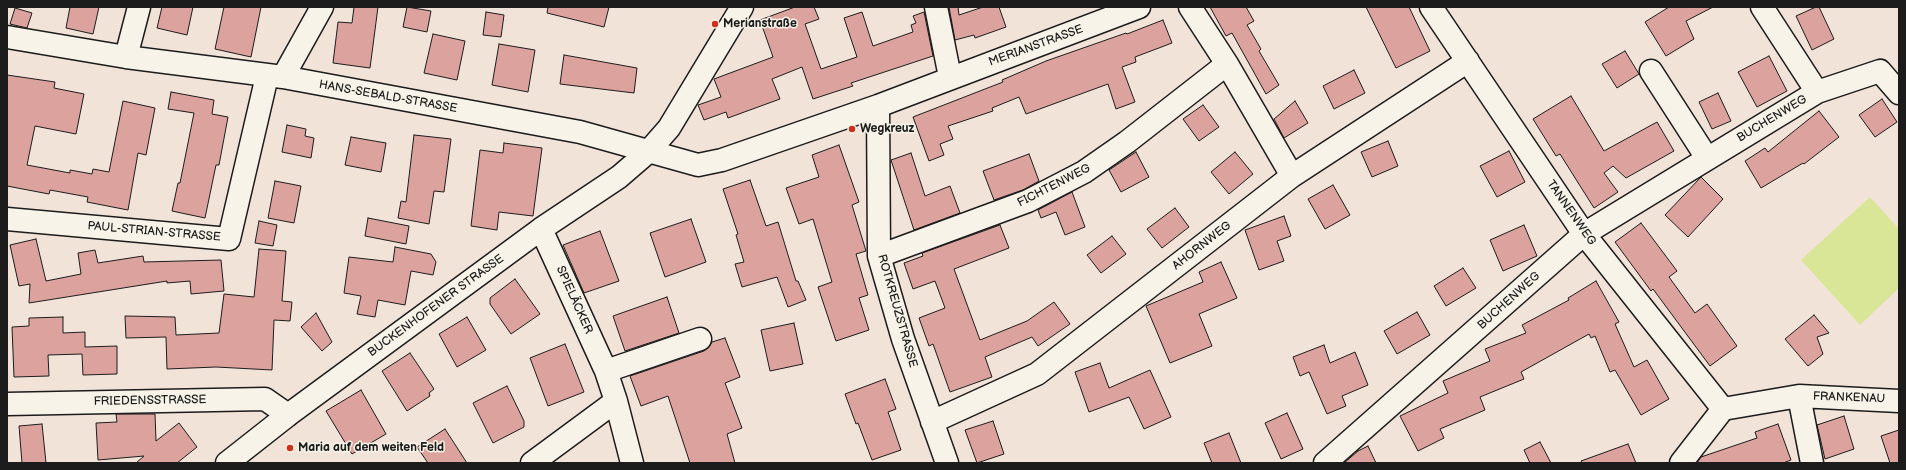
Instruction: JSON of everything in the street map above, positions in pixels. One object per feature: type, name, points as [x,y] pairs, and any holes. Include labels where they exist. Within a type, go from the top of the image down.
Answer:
[{"type":"street","points":[[126,57],[139,7]]},
{"type":"street","name":"PAUL-STRIAN-STRASSE","points":[[7,219],[229,239],[275,77],[322,7]]},
{"type":"street","points":[[648,152],[669,128],[742,7]]},
{"type":"street","points":[[936,7],[950,78]]},
{"type":"street","name":"MERIANSTRASSE","points":[[648,152],[698,165],[722,160],[878,106],[1109,13],[1139,7]]},
{"type":"street","points":[[1190,7],[1227,64],[1292,176]]},
{"type":"street","name":"TANNENWEG","points":[[1431,7],[1584,234],[1723,409]]},
{"type":"street","name":"BUCHENWEG","points":[[1762,7],[1817,92]]},
{"type":"street","name":"HANS-SEBALD-STRASSE","points":[[7,37],[126,57],[275,77],[580,132],[648,152]]},
{"type":"street","name":"AHORNWEG","points":[[932,422],[1037,374],[1292,176],[1468,61]]},
{"type":"street","name":"FICHTENWEG","points":[[879,256],[1028,201],[1084,172],[1127,142],[1227,64]]},
{"type":"street","name":"BUCHENWEG","points":[[1325,463],[1584,234],[1817,92],[1880,71],[1899,93]]},
{"type":"street","points":[[1651,72],[1707,158]]},
{"type":"street","name":"ROTKREUZSTRASSE","points":[[878,106],[879,256],[903,339],[947,463]]},
{"type":"street","name":"BUCKENHOFENER STRASSE","points":[[227,463],[288,416],[541,229],[619,177],[648,152]]},
{"type":"street","name":"SPIELÄCKER","points":[[541,229],[606,371],[616,401],[632,463]]},
{"type":"street","points":[[606,371],[700,339]]},
{"type":"street","name":"FRANKENAU","points":[[1799,396],[1812,463]]},
{"type":"street","name":"FRANKENAU","points":[[1723,409],[1799,396],[1899,401]]},
{"type":"street","name":"FRIEDENSSTRASSE","points":[[7,404],[265,399],[288,416]]},
{"type":"street","points":[[532,463],[616,401]]},
{"type":"street","points":[[1681,463],[1723,409]]},
{"type":"green space","points":[[1870,197],[1899,229],[1899,288],[1860,325],[1801,260]]},
{"type":"building","points":[[70,7],[99,7],[93,34],[66,28]]},
{"type":"building","points":[[162,7],[193,7],[187,35],[157,28]]},
{"type":"building","points":[[224,7],[261,7],[251,57],[215,49]]},
{"type":"building","points":[[354,7],[378,7],[370,68],[333,63],[338,22],[352,23]]},
{"type":"building","points":[[407,7],[431,11],[427,32],[403,27]]},
{"type":"building","points":[[548,7],[609,7],[604,27],[547,13]]},
{"type":"building","points":[[795,7],[814,7],[819,19],[805,24],[821,69],[857,57],[844,18],[862,12],[873,46],[913,32],[911,25],[916,23],[913,16],[924,12],[933,56],[851,83],[853,86],[813,99],[802,67],[772,79],[780,99],[728,118],[726,112],[704,120],[698,105],[721,97],[714,79],[773,57],[760,20]]},
{"type":"building","points":[[949,7],[958,7],[959,15],[983,7],[999,7],[1006,27],[975,38],[974,35],[955,40]]},
{"type":"building","points":[[1210,7],[1246,7],[1254,21],[1247,25],[1261,49],[1259,51],[1279,85],[1266,94],[1232,33],[1226,36]]},
{"type":"building","points":[[1366,7],[1409,7],[1430,51],[1396,68]]},
{"type":"building","points":[[1669,7],[1713,7],[1686,21],[1694,39],[1666,56],[1645,22]]},
{"type":"building","points":[[1819,7],[1834,39],[1812,50],[1796,16]]},
{"type":"building","points":[[15,8],[32,13],[27,28],[10,24]]},
{"type":"building","points":[[486,12],[504,15],[501,37],[483,35]]},
{"type":"building","points":[[1163,20],[1172,43],[1135,57],[1136,62],[1122,67],[1135,102],[1116,109],[1108,84],[1026,114],[1019,97],[992,108],[993,111],[948,126],[953,139],[940,144],[944,155],[929,161],[913,117],[1003,82],[1002,80],[1046,61],[1126,33],[1127,34]]},
{"type":"building","points":[[433,34],[465,41],[457,80],[424,73]]},
{"type":"building","points":[[499,44],[535,50],[528,92],[492,85]]},
{"type":"building","points":[[1625,51],[1639,74],[1617,88],[1602,64]]},
{"type":"building","points":[[564,55],[637,68],[634,93],[560,84]]},
{"type":"building","points":[[1769,56],[1787,91],[1757,107],[1738,72]]},
{"type":"building","points":[[1354,70],[1365,93],[1334,109],[1323,86]]},
{"type":"building","points":[[7,75],[55,82],[54,88],[84,94],[76,134],[35,126],[27,165],[70,173],[70,170],[92,174],[93,169],[109,172],[123,101],[155,108],[146,155],[138,153],[128,210],[87,202],[88,197],[50,190],[49,194],[7,186]]},
{"type":"building","points":[[171,92],[214,100],[212,114],[228,117],[219,165],[216,165],[205,218],[172,211],[178,183],[180,183],[194,113],[168,109]]},
{"type":"building","points":[[1718,93],[1731,121],[1712,129],[1699,102]]},
{"type":"building","points":[[1571,96],[1604,151],[1657,122],[1674,151],[1626,178],[1613,166],[1604,173],[1618,192],[1594,208],[1560,154],[1556,156],[1533,119]]},
{"type":"building","points":[[1882,99],[1897,122],[1875,137],[1859,115]]},
{"type":"building","points":[[1295,101],[1308,123],[1284,138],[1274,119]]},
{"type":"building","points":[[1203,105],[1219,127],[1199,141],[1183,119]]},
{"type":"building","points":[[1819,111],[1839,137],[1804,164],[1803,163],[1761,188],[1745,161],[1765,148],[1768,152]]},
{"type":"building","points":[[287,125],[306,129],[305,136],[314,138],[311,158],[282,152]]},
{"type":"building","points":[[414,135],[451,139],[444,192],[434,191],[429,224],[398,218],[401,201],[406,202]]},
{"type":"building","points":[[351,137],[386,143],[381,172],[345,165]]},
{"type":"building","points":[[1388,141],[1398,166],[1372,177],[1361,152]]},
{"type":"building","points":[[504,143],[542,148],[533,216],[499,212],[497,230],[471,226],[480,150],[503,153]]},
{"type":"building","points":[[839,145],[859,202],[852,205],[866,251],[856,254],[868,295],[859,298],[869,330],[836,341],[818,287],[832,282],[813,219],[799,224],[786,188],[819,177],[812,155]]},
{"type":"building","points":[[1509,151],[1525,182],[1497,197],[1480,166]]},
{"type":"building","points":[[1136,152],[1149,177],[1121,192],[1109,170]]},
{"type":"building","points":[[1235,152],[1253,174],[1229,194],[1211,172]]},
{"type":"building","points":[[911,153],[925,196],[950,186],[960,213],[914,230],[891,160]]},
{"type":"building","points":[[1029,154],[1039,181],[1023,190],[994,200],[983,171]]},
{"type":"building","points":[[1701,177],[1723,199],[1688,237],[1665,215]]},
{"type":"building","points":[[750,180],[766,226],[778,222],[796,281],[798,281],[806,300],[788,307],[777,277],[742,287],[735,264],[744,262],[736,235],[738,234],[723,189]]},
{"type":"building","points":[[275,181],[301,186],[294,223],[268,218]]},
{"type":"building","points":[[1333,185],[1350,215],[1325,229],[1308,199]]},
{"type":"building","points":[[1072,192],[1085,227],[1065,235],[1056,212],[1041,218],[1038,210]]},
{"type":"building","points":[[1175,208],[1189,227],[1162,248],[1147,229]]},
{"type":"building","points":[[1284,216],[1291,236],[1277,241],[1284,261],[1259,270],[1245,230]]},
{"type":"building","points":[[368,218],[409,226],[406,244],[365,236]]},
{"type":"building","points":[[691,219],[706,262],[665,277],[650,233]]},
{"type":"building","points":[[259,221],[277,225],[273,246],[255,243]]},
{"type":"building","points":[[1641,223],[1677,271],[1669,277],[1695,313],[1707,304],[1737,346],[1710,366],[1653,289],[1651,291],[1615,242]]},
{"type":"building","points":[[1000,225],[1009,248],[954,269],[980,340],[1027,321],[1054,302],[1070,324],[1038,346],[1032,337],[985,357],[992,377],[950,392],[933,344],[929,346],[919,318],[945,308],[935,281],[913,289],[904,263],[923,256],[922,253]]},
{"type":"building","points":[[1524,225],[1537,256],[1503,271],[1490,240]]},
{"type":"building","points":[[600,231],[619,281],[584,293],[563,245]]},
{"type":"building","points":[[1112,236],[1126,254],[1101,273],[1087,255]]},
{"type":"building","points":[[36,239],[46,281],[81,274],[78,253],[95,250],[98,263],[143,256],[144,262],[221,260],[224,291],[191,294],[190,281],[167,283],[167,281],[29,303],[30,284],[19,286],[10,245]]},
{"type":"building","points":[[395,247],[431,254],[436,262],[433,275],[411,271],[405,305],[378,300],[375,317],[357,314],[361,296],[344,293],[349,257],[393,262]]},
{"type":"building","points":[[259,249],[286,251],[282,301],[292,302],[290,321],[274,320],[272,370],[216,367],[167,369],[166,337],[126,338],[125,316],[175,317],[176,335],[219,333],[224,294],[254,297]]},
{"type":"building","points":[[1221,262],[1237,298],[1199,314],[1212,346],[1170,363],[1146,306],[1203,282],[1199,272]]},
{"type":"building","points":[[1463,268],[1476,288],[1446,306],[1434,286]]},
{"type":"building","points":[[515,279],[540,314],[511,334],[490,304],[490,298]]},
{"type":"building","points":[[1596,281],[1619,322],[1615,324],[1634,367],[1647,360],[1669,399],[1641,415],[1615,370],[1610,372],[1595,336],[1591,338],[1589,334],[1521,372],[1524,379],[1480,397],[1485,410],[1440,429],[1444,438],[1418,451],[1400,416],[1448,393],[1443,381],[1490,361],[1485,349],[1526,333],[1522,325],[1569,300],[1568,298]]},
{"type":"building","points":[[667,297],[679,333],[625,351],[613,316]]},
{"type":"building","points":[[1417,312],[1430,335],[1397,354],[1384,331]]},
{"type":"building","points":[[316,313],[332,342],[322,351],[301,327]]},
{"type":"building","points":[[1814,315],[1829,333],[1817,337],[1823,354],[1808,366],[1785,339]]},
{"type":"building","points":[[63,317],[63,333],[85,332],[85,347],[117,346],[117,374],[83,375],[82,354],[48,355],[49,376],[14,377],[12,327],[29,326],[29,318]]},
{"type":"building","points":[[467,317],[486,350],[457,367],[439,334]]},
{"type":"building","points":[[794,323],[803,364],[770,371],[761,330]]},
{"type":"building","points":[[725,338],[740,377],[725,383],[742,428],[727,434],[735,463],[690,463],[668,396],[641,406],[630,376],[704,351],[712,342]]},
{"type":"building","points":[[565,344],[584,392],[548,406],[530,358]]},
{"type":"building","points":[[1324,345],[1330,363],[1355,352],[1368,385],[1342,396],[1346,406],[1327,414],[1309,372],[1300,376],[1293,357]]},
{"type":"building","points":[[410,353],[434,389],[429,393],[430,396],[407,411],[382,371]]},
{"type":"building","points":[[1100,363],[1109,388],[1150,370],[1171,417],[1144,429],[1129,397],[1089,412],[1075,372]]},
{"type":"building","points":[[885,379],[896,409],[888,412],[901,450],[872,460],[845,394]]},
{"type":"building","points":[[507,386],[524,421],[524,427],[493,443],[473,403]]},
{"type":"building","points":[[361,390],[386,434],[352,454],[326,411]]},
{"type":"building","points":[[1287,413],[1303,449],[1281,459],[1265,423]]},
{"type":"building","points":[[116,414],[155,414],[156,441],[179,423],[197,447],[177,463],[136,463],[144,456],[98,460],[96,423],[117,422]]},
{"type":"building","points":[[1844,416],[1854,449],[1825,459],[1817,425]]},
{"type":"building","points":[[993,421],[1004,454],[977,463],[965,430]]},
{"type":"building","points":[[42,424],[46,463],[22,463],[19,426]]},
{"type":"building","points":[[1778,424],[1791,460],[1783,463],[1697,463],[1701,457],[1757,438],[1755,432]]},
{"type":"building","points":[[445,429],[467,463],[428,463],[417,447]]},
{"type":"building","points":[[1899,430],[1899,463],[1890,463],[1881,436]]},
{"type":"building","points":[[1229,433],[1241,463],[1212,463],[1204,443]]},
{"type":"building","points":[[1540,442],[1551,463],[1530,463],[1524,450]]},
{"type":"building","points":[[1628,444],[1636,463],[1582,463],[1581,461]]},
{"type":"building","points":[[1368,446],[1376,463],[1344,463],[1358,451]]},
{"type":"place","name":"Merianstraße","points":[[715,24]]},
{"type":"place","name":"Wegkreuz","points":[[852,129]]},
{"type":"place","name":"Maria auf dem weiten Feld","points":[[290,448]]}]
